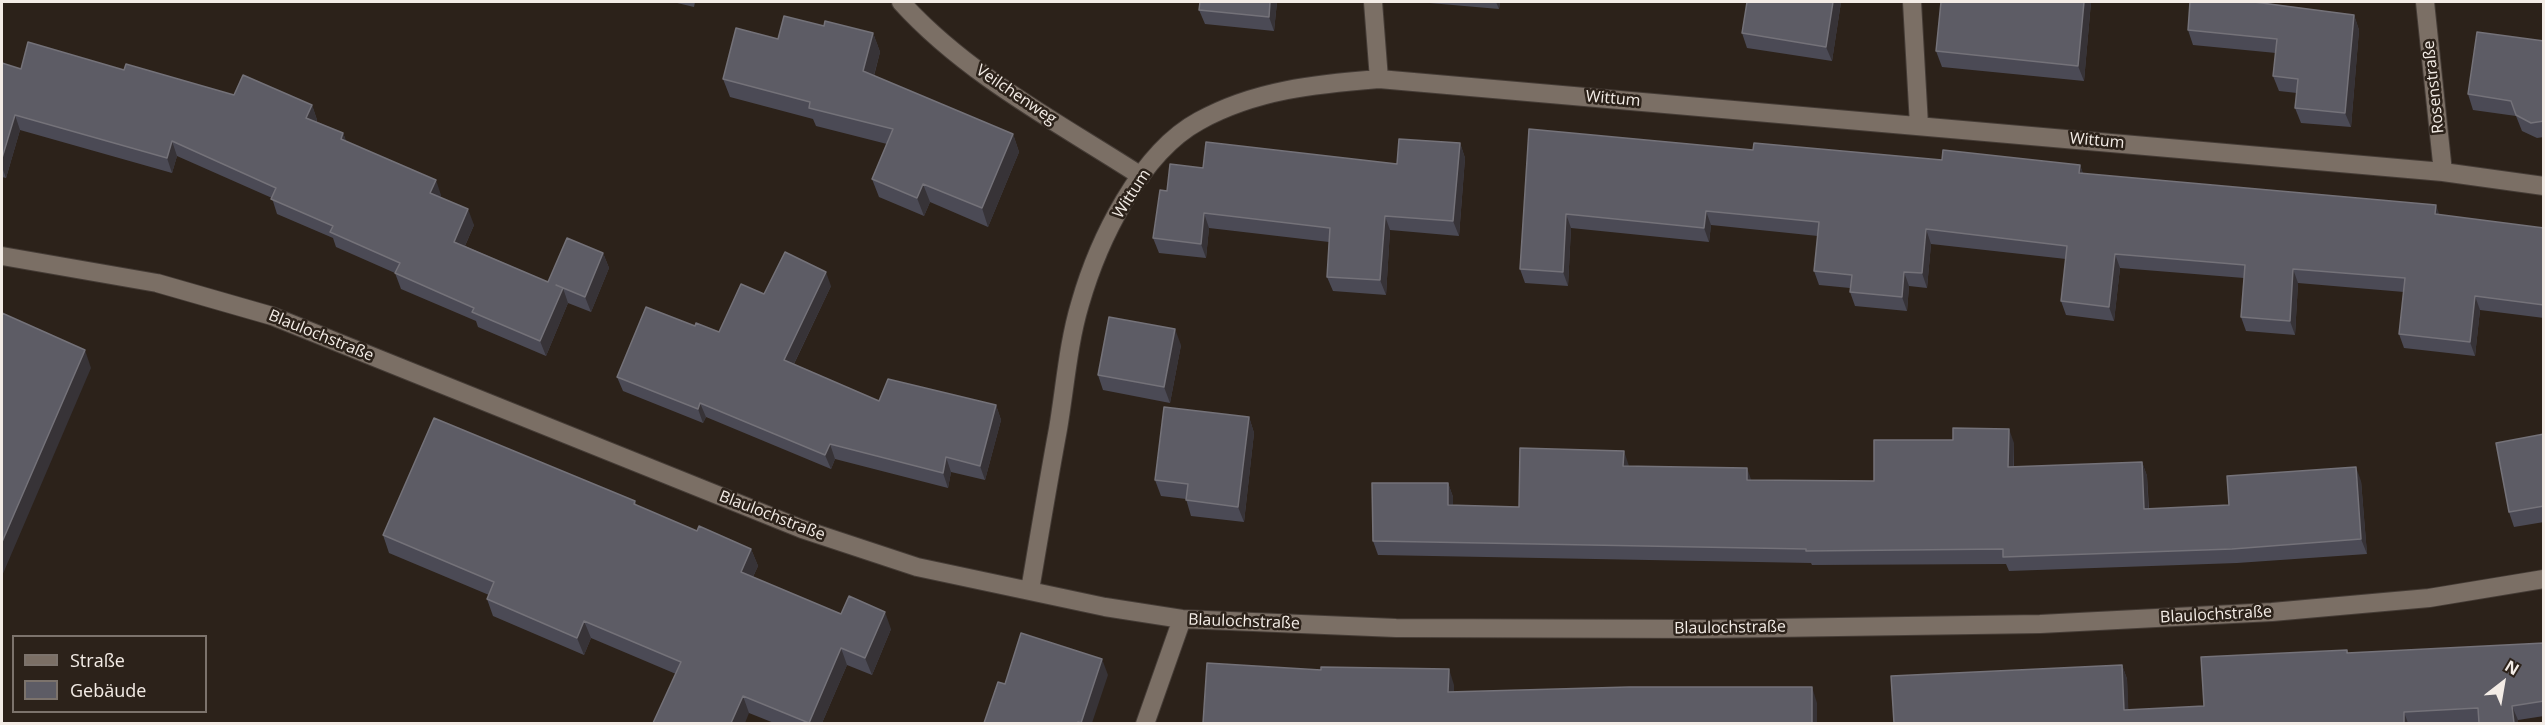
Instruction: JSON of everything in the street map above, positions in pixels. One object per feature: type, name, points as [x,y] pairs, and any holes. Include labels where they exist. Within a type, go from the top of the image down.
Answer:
[{"type":"street","name":"Veilchenweg","points":[[901,2],[922,25],[983,75],[1141,176]]},
{"type":"street","points":[[1373,2],[1379,79]]},
{"type":"street","points":[[1912,2],[1919,125]]},
{"type":"street","name":"Rosenstraße","points":[[2425,2],[2443,172]]},
{"type":"street","name":"Wittum","points":[[1030,590],[1079,306],[1095,259],[1141,176],[1165,147],[1197,122],[1238,102],[1273,92],[1318,84],[1379,79],[2443,172],[2544,186]]},
{"type":"street","name":"Blaulochstraße","points":[[2,256],[157,283],[272,316],[802,529],[918,567],[1105,607],[1182,619],[1396,628],[1705,629],[2040,624],[2295,610],[2429,598],[2544,579]]},
{"type":"street","points":[[1144,723],[1182,619]]},
{"type":"building","points":[[1200,2],[1270,2],[1269,17],[1199,10]]},
{"type":"building","points":[[1747,2],[1833,2],[1826,47],[1742,33]]},
{"type":"building","points":[[1941,2],[2084,2],[2078,66],[1936,51]]},
{"type":"building","points":[[2190,2],[2254,2],[2354,15],[2345,113],[2295,108],[2298,79],[2273,76],[2277,39],[2188,30]]},
{"type":"building","points":[[784,16],[824,26],[825,21],[873,33],[863,71],[1013,134],[982,208],[923,184],[917,198],[872,179],[893,129],[809,108],[810,102],[723,79],[736,28],[778,39]]},
{"type":"building","points":[[2477,32],[2544,41],[2544,121],[2531,123],[2516,115],[2511,101],[2468,94]]},
{"type":"building","points":[[28,42],[124,70],[126,64],[234,95],[243,75],[312,105],[306,118],[343,133],[341,139],[436,180],[430,193],[468,209],[454,242],[548,282],[567,238],[603,253],[585,297],[556,285],[563,288],[540,341],[472,312],[474,308],[395,273],[400,263],[330,232],[333,226],[271,199],[276,188],[172,141],[167,158],[15,115],[2,158],[2,63],[21,69]]},
{"type":"building","points":[[1529,129],[1753,150],[1754,143],[1942,160],[1943,150],[2080,165],[2079,173],[2436,205],[2435,214],[2544,228],[2544,305],[2475,296],[2470,342],[2399,334],[2405,278],[2293,269],[2290,321],[2241,317],[2245,265],[2115,254],[2109,307],[2061,301],[2067,246],[1926,229],[1922,273],[1904,272],[1902,297],[1850,292],[1852,275],[1814,271],[1819,222],[1706,211],[1704,228],[1566,214],[1563,272],[1520,269]]},
{"type":"building","points":[[1399,139],[1460,143],[1453,221],[1385,216],[1380,280],[1327,277],[1330,228],[1204,213],[1201,244],[1153,238],[1160,190],[1167,191],[1170,164],[1203,168],[1206,142],[1397,164]]},
{"type":"building","points":[[785,252],[826,272],[784,360],[879,401],[888,379],[996,405],[980,466],[946,457],[943,473],[830,444],[825,455],[700,403],[698,409],[617,377],[646,307],[695,326],[696,323],[719,332],[741,284],[764,294]]},
{"type":"building","points":[[2,313],[85,350],[2,542]]},
{"type":"building","points":[[1109,317],[1175,329],[1164,387],[1098,375]]},
{"type":"building","points":[[1164,407],[1249,417],[1238,507],[1186,500],[1188,484],[1155,480]]},
{"type":"building","points":[[434,418],[635,501],[634,504],[697,531],[699,526],[751,549],[741,572],[841,614],[849,596],[885,612],[865,658],[841,648],[809,723],[743,696],[731,723],[653,723],[681,662],[584,621],[577,638],[487,599],[494,582],[383,535]]},
{"type":"building","points":[[1953,428],[2009,429],[2008,467],[2142,462],[2144,509],[2229,505],[2227,476],[2356,467],[2361,539],[2232,549],[2003,557],[2003,549],[1806,551],[1806,549],[1373,541],[1372,483],[1448,483],[1448,505],[1519,507],[1520,448],[1624,451],[1623,466],[1747,468],[1747,480],[1874,481],[1874,440],[1953,440]]},
{"type":"building","points":[[2544,434],[2544,506],[2509,512],[2496,443]]},
{"type":"building","points":[[1021,633],[1102,659],[1081,723],[984,723],[998,682],[1005,684]]},
{"type":"building","points":[[2544,643],[2544,701],[2512,706],[2514,723],[2479,723],[2478,708],[2404,712],[2404,723],[1894,723],[1891,676],[2122,665],[2124,710],[2204,706],[2201,657],[2347,650],[2347,653]]},
{"type":"building","points":[[1207,663],[1321,670],[1321,667],[1449,669],[1448,692],[1629,687],[1812,687],[1812,723],[1203,723]]}]
